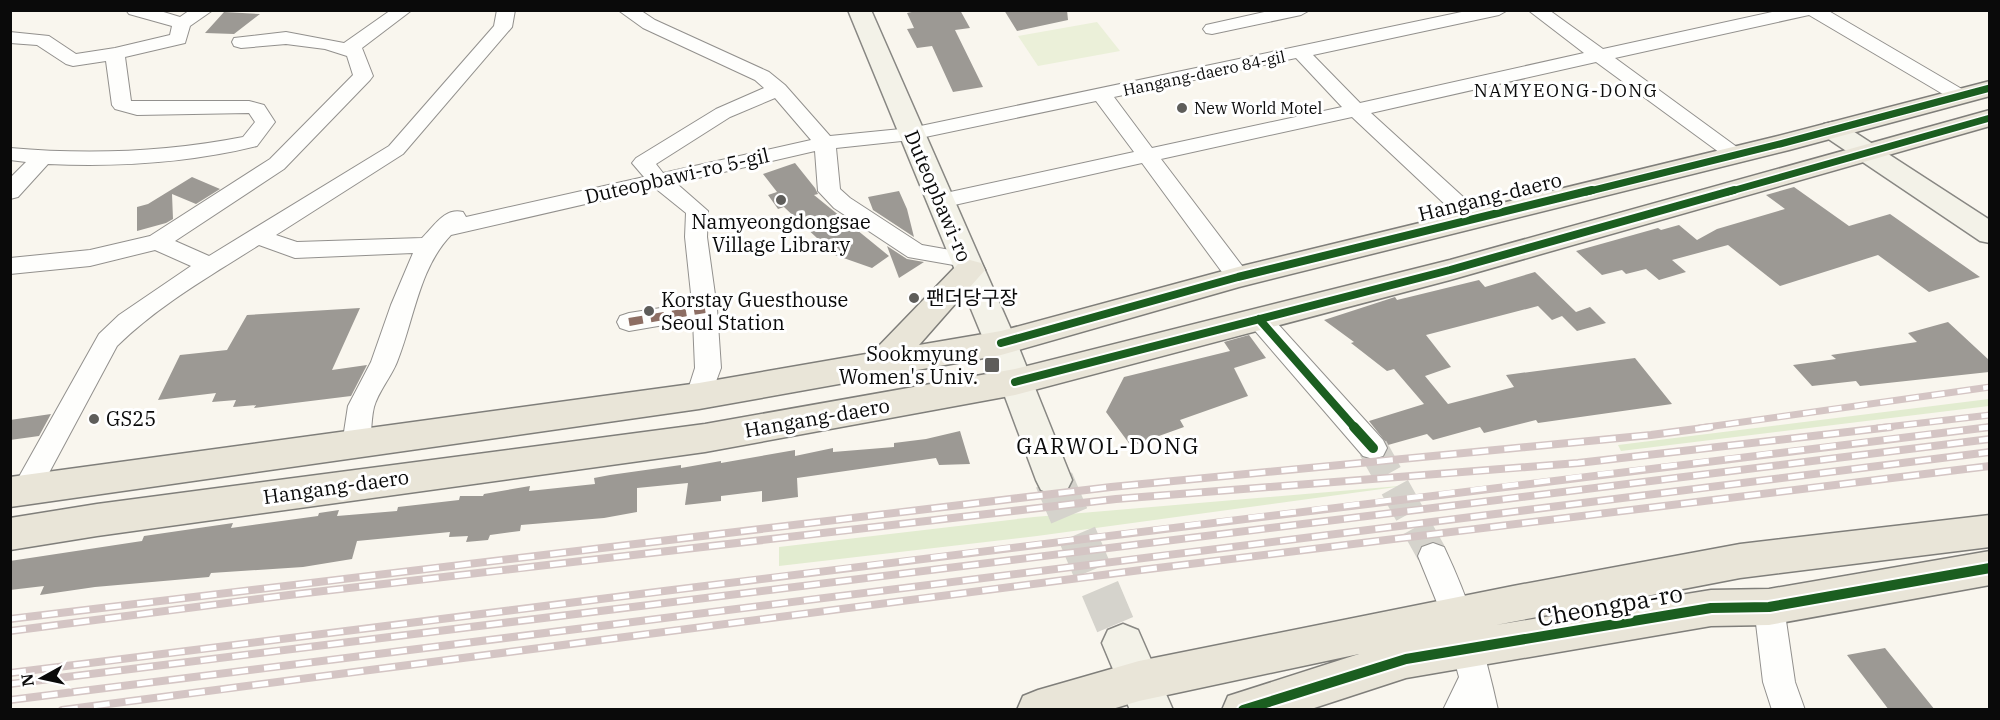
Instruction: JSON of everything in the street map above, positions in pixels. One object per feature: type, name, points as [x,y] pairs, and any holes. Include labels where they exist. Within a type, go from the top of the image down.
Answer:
[{"type":"main road","name":"Duteopbawi-ro","points":[[860,10],[1001,343],[1054,480]]},
{"type":"main road","name":"Hangang-daero","points":[[18,491],[699,396],[1001,343],[1238,277],[1833,130],[1989,88]]},
{"type":"main road","name":"Hangang-daero","points":[[10,534],[97,519],[705,438],[1016,382],[1450,270],[1989,118]]},
{"type":"main road","points":[[1833,130],[1989,234]]},
{"type":"main road","points":[[883,363],[968,265]]},
{"type":"main road","name":"Cheongpa-ro","points":[[1244,710],[1406,659],[1471,663],[1740,561],[1989,531]]},
{"type":"main road","name":"Cheongpa-ro","points":[[1038,710],[1145,695],[1471,663],[1711,608],[1769,607],[1989,568]]},
{"type":"main road","points":[[1123,643],[1145,695]]},
{"type":"street","points":[[135,10],[182,23]]},
{"type":"street","points":[[10,37],[42,40],[73,60],[115,54],[178,39],[182,23],[204,10]]},
{"type":"street","points":[[347,50],[403,10]]},
{"type":"street","points":[[18,491],[108,339],[156,302],[396,150],[503,27],[506,10]]},
{"type":"street","points":[[627,10],[649,24],[762,76],[778,89],[825,143],[829,191],[842,203],[916,252],[968,265]]},
{"type":"street","points":[[1212,29],[1301,10]]},
{"type":"street","points":[[1300,52],[1500,10]]},
{"type":"street","points":[[1537,10],[1734,154]]},
{"type":"street","points":[[941,201],[1808,10]]},
{"type":"street","points":[[1813,10],[1960,96]]},
{"type":"street","points":[[10,266],[90,258],[157,242],[278,164],[363,76],[355,52],[286,38],[241,42]]},
{"type":"street","name":"Hangang-daero 84-gil","points":[[911,134],[1300,52],[1356,110],[1475,219]]},
{"type":"street","points":[[10,154],[41,158],[202,153],[250,142],[265,122],[257,109],[249,107],[137,109],[122,105],[115,54]]},
{"type":"street","points":[[699,396],[708,368],[705,309],[696,237],[697,211],[658,180],[643,163],[723,113],[778,89]]},
{"type":"street","points":[[1101,94],[1238,277]]},
{"type":"street","name":"Duteopbawi-ro 5-gil","points":[[259,237],[294,250],[443,230],[825,143],[911,134]]},
{"type":"street","points":[[10,192],[41,158]]},
{"type":"street","points":[[356,445],[361,406],[384,362],[403,305],[443,230]]},
{"type":"street","points":[[157,242],[212,266]]},
{"type":"street","points":[[628,322],[705,309]]},
{"type":"street","points":[[1259,319],[1373,448]]},
{"type":"street","points":[[1433,556],[1471,663],[1459,710]]},
{"type":"street","points":[[1769,607],[1779,682],[1789,710]]},
{"type":"green space","points":[[1097,22],[1120,51],[1038,66],[1018,36]]},
{"type":"green space","points":[[1989,399],[1989,406],[1621,451],[1618,445]]},
{"type":"green space","points":[[1411,485],[1037,536],[779,566],[779,547],[1034,517]]},
{"type":"building","points":[[921,10],[960,10],[970,28],[955,30],[983,87],[953,92],[932,46],[917,48],[907,29],[914,28],[907,13]]},
{"type":"building","points":[[1004,10],[1067,10],[1068,20],[1017,31]]},
{"type":"building","points":[[224,12],[260,14],[234,34],[205,33]]},
{"type":"building","points":[[795,163],[815,188],[818,194],[814,195],[889,256],[872,268],[835,255],[784,207],[778,209],[768,195],[777,192],[763,174]]},
{"type":"building","points":[[192,177],[220,189],[196,204],[172,194],[173,219],[137,231],[137,207],[148,204]]},
{"type":"building","points":[[1794,187],[1849,226],[1890,214],[1980,277],[1929,292],[1878,255],[1780,286],[1728,245],[1672,260],[1686,272],[1659,280],[1646,269],[1626,274],[1622,270],[1602,275],[1576,251],[1658,228],[1661,230],[1679,225],[1697,240],[1717,229],[1785,209],[1766,195]]},
{"type":"building","points":[[899,191],[907,209],[914,237],[873,210],[868,197]]},
{"type":"building","points":[[887,246],[907,259],[924,262],[899,278]]},
{"type":"building","points":[[1535,272],[1576,312],[1590,307],[1606,323],[1577,331],[1562,316],[1552,320],[1538,306],[1426,335],[1451,367],[1425,376],[1448,404],[1514,387],[1506,375],[1635,358],[1672,404],[1538,423],[1536,420],[1484,433],[1480,427],[1433,440],[1427,434],[1388,445],[1369,421],[1424,404],[1394,369],[1387,371],[1324,320],[1395,297],[1397,300],[1479,280],[1485,287]]},
{"type":"building","points":[[360,308],[332,370],[367,365],[351,396],[254,408],[256,405],[233,407],[236,400],[212,402],[216,393],[158,400],[180,355],[227,350],[247,315]]},
{"type":"building","points":[[1948,322],[1989,360],[1989,372],[1860,386],[1856,381],[1812,386],[1793,365],[1836,359],[1831,355],[1917,342],[1908,333]]},
{"type":"building","points":[[1249,335],[1266,358],[1234,368],[1248,396],[1180,420],[1184,427],[1131,446],[1106,412],[1124,377],[1230,351],[1224,342]]},
{"type":"building","points":[[51,414],[39,436],[10,440],[10,420]]},
{"type":"building","points":[[960,431],[970,464],[939,465],[936,458],[797,478],[798,497],[762,502],[762,491],[721,496],[721,501],[685,505],[688,483],[637,488],[637,512],[604,518],[521,525],[520,531],[490,535],[488,540],[466,542],[468,536],[449,537],[450,532],[357,541],[352,559],[303,567],[211,573],[209,577],[95,587],[40,595],[44,586],[10,590],[10,561],[142,541],[144,536],[233,523],[231,528],[318,516],[319,513],[339,510],[337,516],[397,511],[398,507],[459,500],[460,496],[483,496],[530,486],[529,491],[595,484],[594,478],[610,475],[681,465],[681,468],[721,461],[721,463],[795,450],[795,456],[833,448],[833,452],[894,447],[894,443]]},
{"type":"building","points":[[1885,648],[1935,710],[1889,710],[1847,655]]},
{"type":"tunnel","points":[[1373,448],[1433,556]]},
{"type":"tunnel","points":[[1054,480],[1123,643]]},
{"type":"railway","points":[[1700,428],[1990,387]]},
{"type":"railway","points":[[1878,428],[1990,415]]},
{"type":"railway","points":[[10,619],[1111,487],[1651,435],[1711,427]]},
{"type":"railway","points":[[10,631],[289,595],[1116,499],[1578,463],[1891,427]]},
{"type":"railway","points":[[10,673],[1990,427],[1981,428]]},
{"type":"railway","points":[[10,684],[1990,439]]},
{"type":"railway","points":[[10,700],[1990,452]]},
{"type":"railway","points":[[62,710],[1141,570],[1990,466]]},
{"type":"marked path","points":[[629,322],[705,309]]},
{"type":"cycle path","points":[[1001,343],[1238,277],[1780,144],[1990,88]]},
{"type":"cycle path","points":[[1015,382],[1450,270],[1990,118]]},
{"type":"cycle path","points":[[1259,319],[1373,448]]},
{"type":"cycle path","points":[[1243,710],[1406,659],[1711,608],[1769,607],[1990,568]]},
{"type":"place","name":"New World Motel","points":[[1182,108]]},
{"type":"place","name":"Namyeongdongsae Village Library","points":[[781,200]]},
{"type":"place","name":"팬더당구장","points":[[914,298]]},
{"type":"place","name":"Korstay Guesthouse Seoul Station","points":[[649,311]]},
{"type":"place","name":"Sookmyung Women's Univ.","points":[[992,365]]},
{"type":"place","name":"GS25","points":[[94,419]]},
{"type":"district","name":"NAMYEONG-DONG","points":[[1566,91]]},
{"type":"district","name":"GARWOL-DONG","points":[[1108,446]]}]
